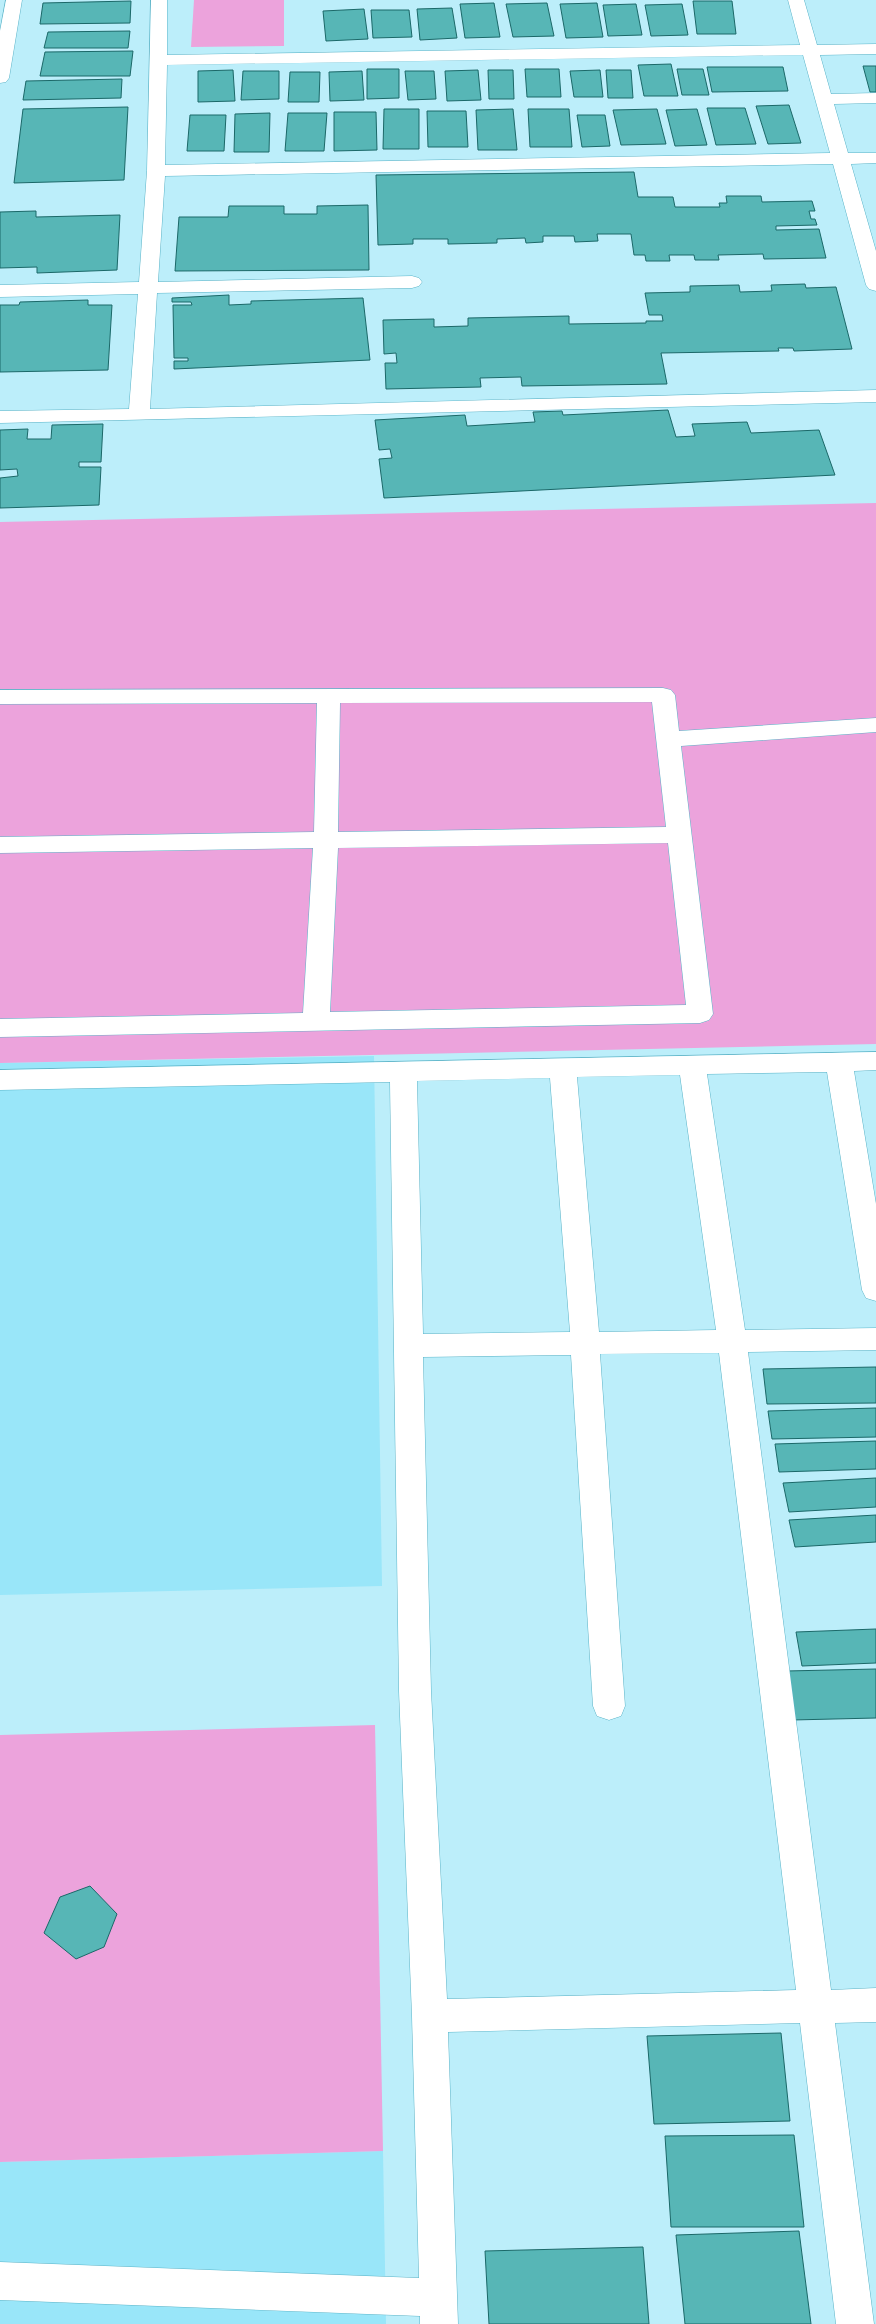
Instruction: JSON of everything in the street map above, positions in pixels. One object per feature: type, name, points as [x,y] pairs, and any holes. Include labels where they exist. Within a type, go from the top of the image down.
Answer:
[{"type":"street","points":[[0,78],[14,0]]},
{"type":"street","points":[[139,415],[156,171],[159,0]]},
{"type":"street","points":[[796,0],[876,286]]},
{"type":"street","points":[[157,60],[876,49]]},
{"type":"street","points":[[823,99],[876,98]]},
{"type":"street","points":[[156,171],[876,158]]},
{"type":"street","points":[[0,291],[412,282]]},
{"type":"street","points":[[0,416],[139,415],[876,396]]},
{"type":"street","points":[[0,697],[663,695],[700,1014],[0,1028]]},
{"type":"street","points":[[316,1022],[326,840],[329,696]]},
{"type":"street","points":[[668,739],[876,725]]},
{"type":"street","points":[[0,845],[679,835]]},
{"type":"street","points":[[0,1080],[876,1061]]},
{"type":"street","points":[[839,1062],[876,1290]]},
{"type":"street","points":[[692,1065],[732,1341],[817,2006],[855,2324]]},
{"type":"street","points":[[562,1068],[585,1344],[609,1706]]},
{"type":"street","points":[[0,2281],[439,2311],[430,2016],[415,1690],[404,1072]]},
{"type":"street","points":[[408,1346],[876,1339]]},
{"type":"street","points":[[430,2016],[876,2005]]},
{"type":"shaded area","points":[[194,0],[284,0],[284,46],[191,47]]},
{"type":"shaded area","points":[[876,503],[876,1044],[0,1063],[0,522]]},
{"type":"shaded area","points":[[374,1056],[382,1586],[0,1595],[0,1063]]},
{"type":"shaded area","points":[[375,1725],[383,2151],[0,2162],[0,1735]]},
{"type":"shaded area","points":[[383,2151],[386,2324],[0,2324],[0,2162]]},
{"type":"building","points":[[131,1],[130,23],[40,24],[43,3]]},
{"type":"building","points":[[693,1],[732,1],[736,34],[697,34]]},
{"type":"building","points":[[494,3],[500,37],[465,38],[460,4]]},
{"type":"building","points":[[547,3],[554,36],[513,37],[506,4]]},
{"type":"building","points":[[597,3],[603,37],[566,38],[560,4]]},
{"type":"building","points":[[636,4],[642,35],[608,36],[603,5]]},
{"type":"building","points":[[682,4],[688,35],[651,36],[645,5]]},
{"type":"building","points":[[452,8],[457,38],[420,40],[417,9]]},
{"type":"building","points":[[364,9],[368,39],[326,41],[323,11]]},
{"type":"building","points":[[371,10],[409,10],[412,37],[373,38]]},
{"type":"building","points":[[130,31],[128,48],[44,48],[48,32]]},
{"type":"building","points":[[133,51],[130,76],[40,76],[45,52]]},
{"type":"building","points":[[671,64],[678,96],[644,96],[638,65]]},
{"type":"building","points":[[863,66],[876,66],[876,92],[870,92]]},
{"type":"building","points":[[707,67],[783,67],[788,91],[712,92]]},
{"type":"building","points":[[367,69],[399,69],[399,98],[367,99]]},
{"type":"building","points":[[525,69],[559,69],[561,97],[527,97]]},
{"type":"building","points":[[677,69],[703,69],[709,95],[682,95]]},
{"type":"building","points":[[233,70],[235,101],[198,102],[198,71]]},
{"type":"building","points":[[478,70],[481,100],[447,101],[445,71]]},
{"type":"building","points":[[488,70],[513,70],[514,99],[489,99]]},
{"type":"building","points":[[600,70],[603,97],[574,97],[570,71]]},
{"type":"building","points":[[606,70],[631,70],[633,98],[608,98]]},
{"type":"building","points":[[243,71],[279,71],[279,99],[241,100]]},
{"type":"building","points":[[362,71],[364,100],[330,101],[329,72]]},
{"type":"building","points":[[405,71],[434,71],[436,99],[408,100]]},
{"type":"building","points":[[290,72],[320,72],[319,102],[288,102]]},
{"type":"building","points":[[122,79],[121,98],[23,100],[26,81]]},
{"type":"building","points":[[789,105],[801,143],[768,144],[756,106]]},
{"type":"building","points":[[128,107],[124,180],[14,183],[23,109]]},
{"type":"building","points":[[707,108],[745,108],[756,144],[716,145]]},
{"type":"building","points":[[384,109],[419,109],[419,149],[383,149]]},
{"type":"building","points":[[513,109],[517,150],[478,150],[476,110]]},
{"type":"building","points":[[528,109],[569,109],[572,147],[530,147]]},
{"type":"building","points":[[657,109],[666,144],[621,145],[613,110]]},
{"type":"building","points":[[697,109],[707,145],[675,146],[666,110]]},
{"type":"building","points":[[427,111],[466,111],[468,147],[428,147]]},
{"type":"building","points":[[334,112],[376,112],[377,150],[334,151]]},
{"type":"building","points":[[270,113],[269,152],[234,152],[235,114]]},
{"type":"building","points":[[288,113],[327,113],[324,151],[285,151]]},
{"type":"building","points":[[190,115],[226,115],[224,151],[187,151]]},
{"type":"building","points":[[577,115],[605,115],[610,146],[582,147]]},
{"type":"building","points":[[634,172],[638,197],[673,197],[675,207],[720,207],[719,203],[727,203],[726,196],[761,196],[762,202],[812,201],[815,211],[809,211],[811,219],[815,219],[817,225],[776,226],[776,230],[819,229],[826,258],[764,259],[763,254],[718,255],[719,260],[695,260],[694,255],[669,255],[670,261],[646,261],[645,255],[634,255],[631,234],[597,234],[598,241],[575,242],[574,236],[543,236],[543,242],[526,243],[525,238],[497,239],[497,243],[448,244],[448,239],[413,239],[413,244],[378,245],[376,175]]},
{"type":"building","points":[[368,205],[369,270],[175,271],[179,217],[228,217],[229,206],[284,206],[284,214],[317,214],[317,206]]},
{"type":"building","points":[[36,211],[36,217],[120,215],[117,270],[37,273],[37,267],[0,268],[0,212]]},
{"type":"building","points":[[805,284],[806,288],[836,287],[852,349],[794,351],[793,348],[778,348],[779,351],[661,353],[667,384],[522,386],[521,377],[480,378],[481,387],[386,389],[385,363],[397,363],[396,353],[384,354],[383,320],[434,319],[434,327],[468,326],[468,318],[569,316],[569,324],[646,323],[646,321],[663,321],[662,315],[649,315],[645,293],[690,292],[690,286],[739,285],[740,292],[772,291],[771,285]]},
{"type":"building","points":[[229,295],[229,305],[251,304],[251,301],[363,298],[370,360],[174,369],[174,361],[188,361],[188,358],[174,358],[173,305],[192,305],[191,302],[172,302],[172,298]]},
{"type":"building","points":[[88,300],[88,305],[112,305],[108,370],[0,372],[0,305],[19,305],[20,302]]},
{"type":"building","points":[[668,410],[676,437],[695,436],[692,424],[747,422],[751,433],[819,430],[835,475],[384,498],[379,459],[392,458],[390,449],[379,450],[375,420],[465,415],[467,426],[535,422],[533,412],[562,411],[563,415]]},
{"type":"building","points":[[103,424],[101,462],[79,462],[79,467],[101,467],[99,505],[0,508],[0,478],[18,476],[17,469],[0,470],[0,430],[28,429],[27,439],[51,439],[52,425]]},
{"type":"building","points":[[876,1367],[876,1403],[767,1404],[763,1369]]},
{"type":"building","points":[[876,1408],[876,1437],[772,1439],[768,1411]]},
{"type":"building","points":[[876,1441],[876,1469],[779,1472],[775,1444]]},
{"type":"building","points":[[876,1478],[876,1507],[789,1512],[783,1483]]},
{"type":"building","points":[[876,1515],[876,1542],[795,1547],[789,1520]]},
{"type":"building","points":[[876,1629],[876,1663],[802,1666],[796,1632]]},
{"type":"building","points":[[876,1669],[876,1718],[792,1720],[786,1671]]},
{"type":"building","points":[[90,1886],[117,1914],[104,1947],[76,1959],[44,1933],[60,1897]]},
{"type":"building","points":[[781,2033],[790,2121],[654,2124],[647,2036]]},
{"type":"building","points":[[794,2135],[804,2227],[671,2227],[665,2136]]},
{"type":"building","points":[[799,2231],[811,2324],[685,2324],[676,2235]]},
{"type":"building","points":[[643,2247],[649,2324],[489,2324],[485,2251]]}]
